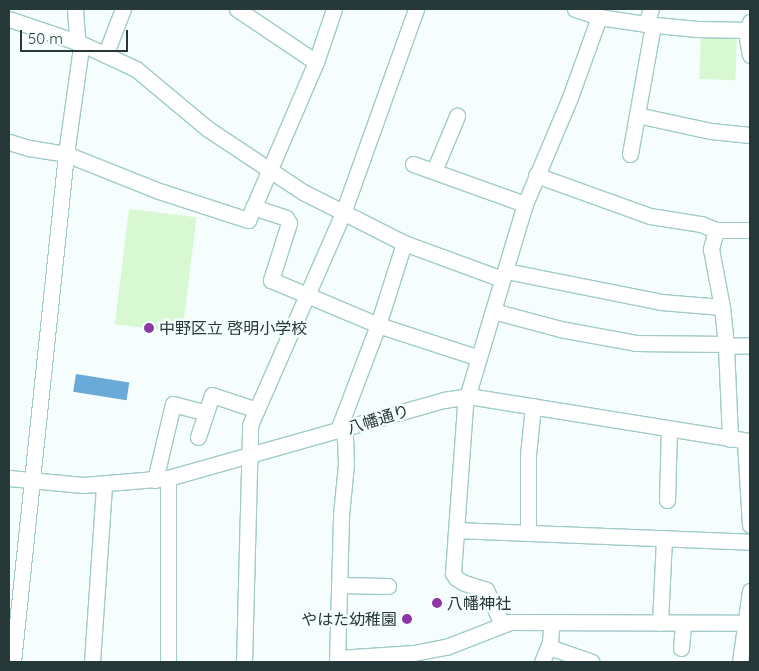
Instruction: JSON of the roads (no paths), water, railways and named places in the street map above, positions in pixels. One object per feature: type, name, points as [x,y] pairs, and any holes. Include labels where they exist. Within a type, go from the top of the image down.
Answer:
[{"type":"street","points":[[13,662],[30,482],[66,154],[82,47],[75,9]]},
{"type":"street","points":[[106,53],[123,9]]},
{"type":"street","points":[[237,9],[316,62]]},
{"type":"street","points":[[9,142],[29,148],[66,154],[159,191],[248,220],[316,62],[334,9]]},
{"type":"street","points":[[244,662],[250,425],[344,213],[416,9]]},
{"type":"street","points":[[575,9],[599,17],[650,24],[749,26],[750,54]]},
{"type":"street","points":[[630,154],[651,9]]},
{"type":"street","points":[[502,624],[486,590],[464,583],[456,578],[453,573],[465,404],[525,204],[569,100],[599,17]]},
{"type":"street","points":[[9,19],[106,53],[136,69],[208,129],[269,170],[303,192],[404,243],[504,275],[661,302],[722,307]]},
{"type":"street","points":[[637,115],[711,131],[750,135]]},
{"type":"street","points":[[434,171],[457,116]]},
{"type":"street","points":[[413,164],[525,204]]},
{"type":"street","points":[[536,175],[650,216],[701,224],[716,230],[750,230]]},
{"type":"street","points":[[253,207],[286,218],[289,224],[271,280],[378,325],[479,358]]},
{"type":"street","points":[[716,230],[711,249],[722,307],[726,345],[742,440],[750,525]]},
{"type":"street","points":[[404,243],[378,325],[340,425],[345,439],[346,464],[341,515],[337,660],[414,653],[446,647],[510,622],[747,623]]},
{"type":"street","points":[[493,311],[560,329],[636,343],[750,345]]},
{"type":"street","points":[[198,437],[212,395],[257,410]]},
{"type":"street","name":"八幡通り","points":[[9,478],[30,482],[104,484],[161,479],[444,400],[468,396],[742,440]]},
{"type":"street","points":[[168,662],[161,479],[173,404],[206,413]]},
{"type":"street","points":[[528,533],[528,455],[533,406]]},
{"type":"street","points":[[668,500],[669,429]]},
{"type":"street","points":[[92,662],[104,484]]},
{"type":"street","points":[[456,530],[750,542]]},
{"type":"street","points":[[660,622],[664,538]]},
{"type":"street","points":[[339,585],[388,586]]},
{"type":"street","points":[[740,662],[750,591]]},
{"type":"street","points":[[542,662],[550,642],[552,622]]},
{"type":"street","points":[[682,648],[683,623]]},
{"type":"street","points":[[550,642],[552,648],[592,662]]},
{"type":"water","points":[[76,374],[129,382],[127,400],[73,392]]},
{"type":"place","name":"中野区立 啓明小学校","points":[[149,328]]},
{"type":"place","name":"八幡神社","points":[[437,603]]},
{"type":"place","name":"やはた幼稚園","points":[[407,619]]}]
